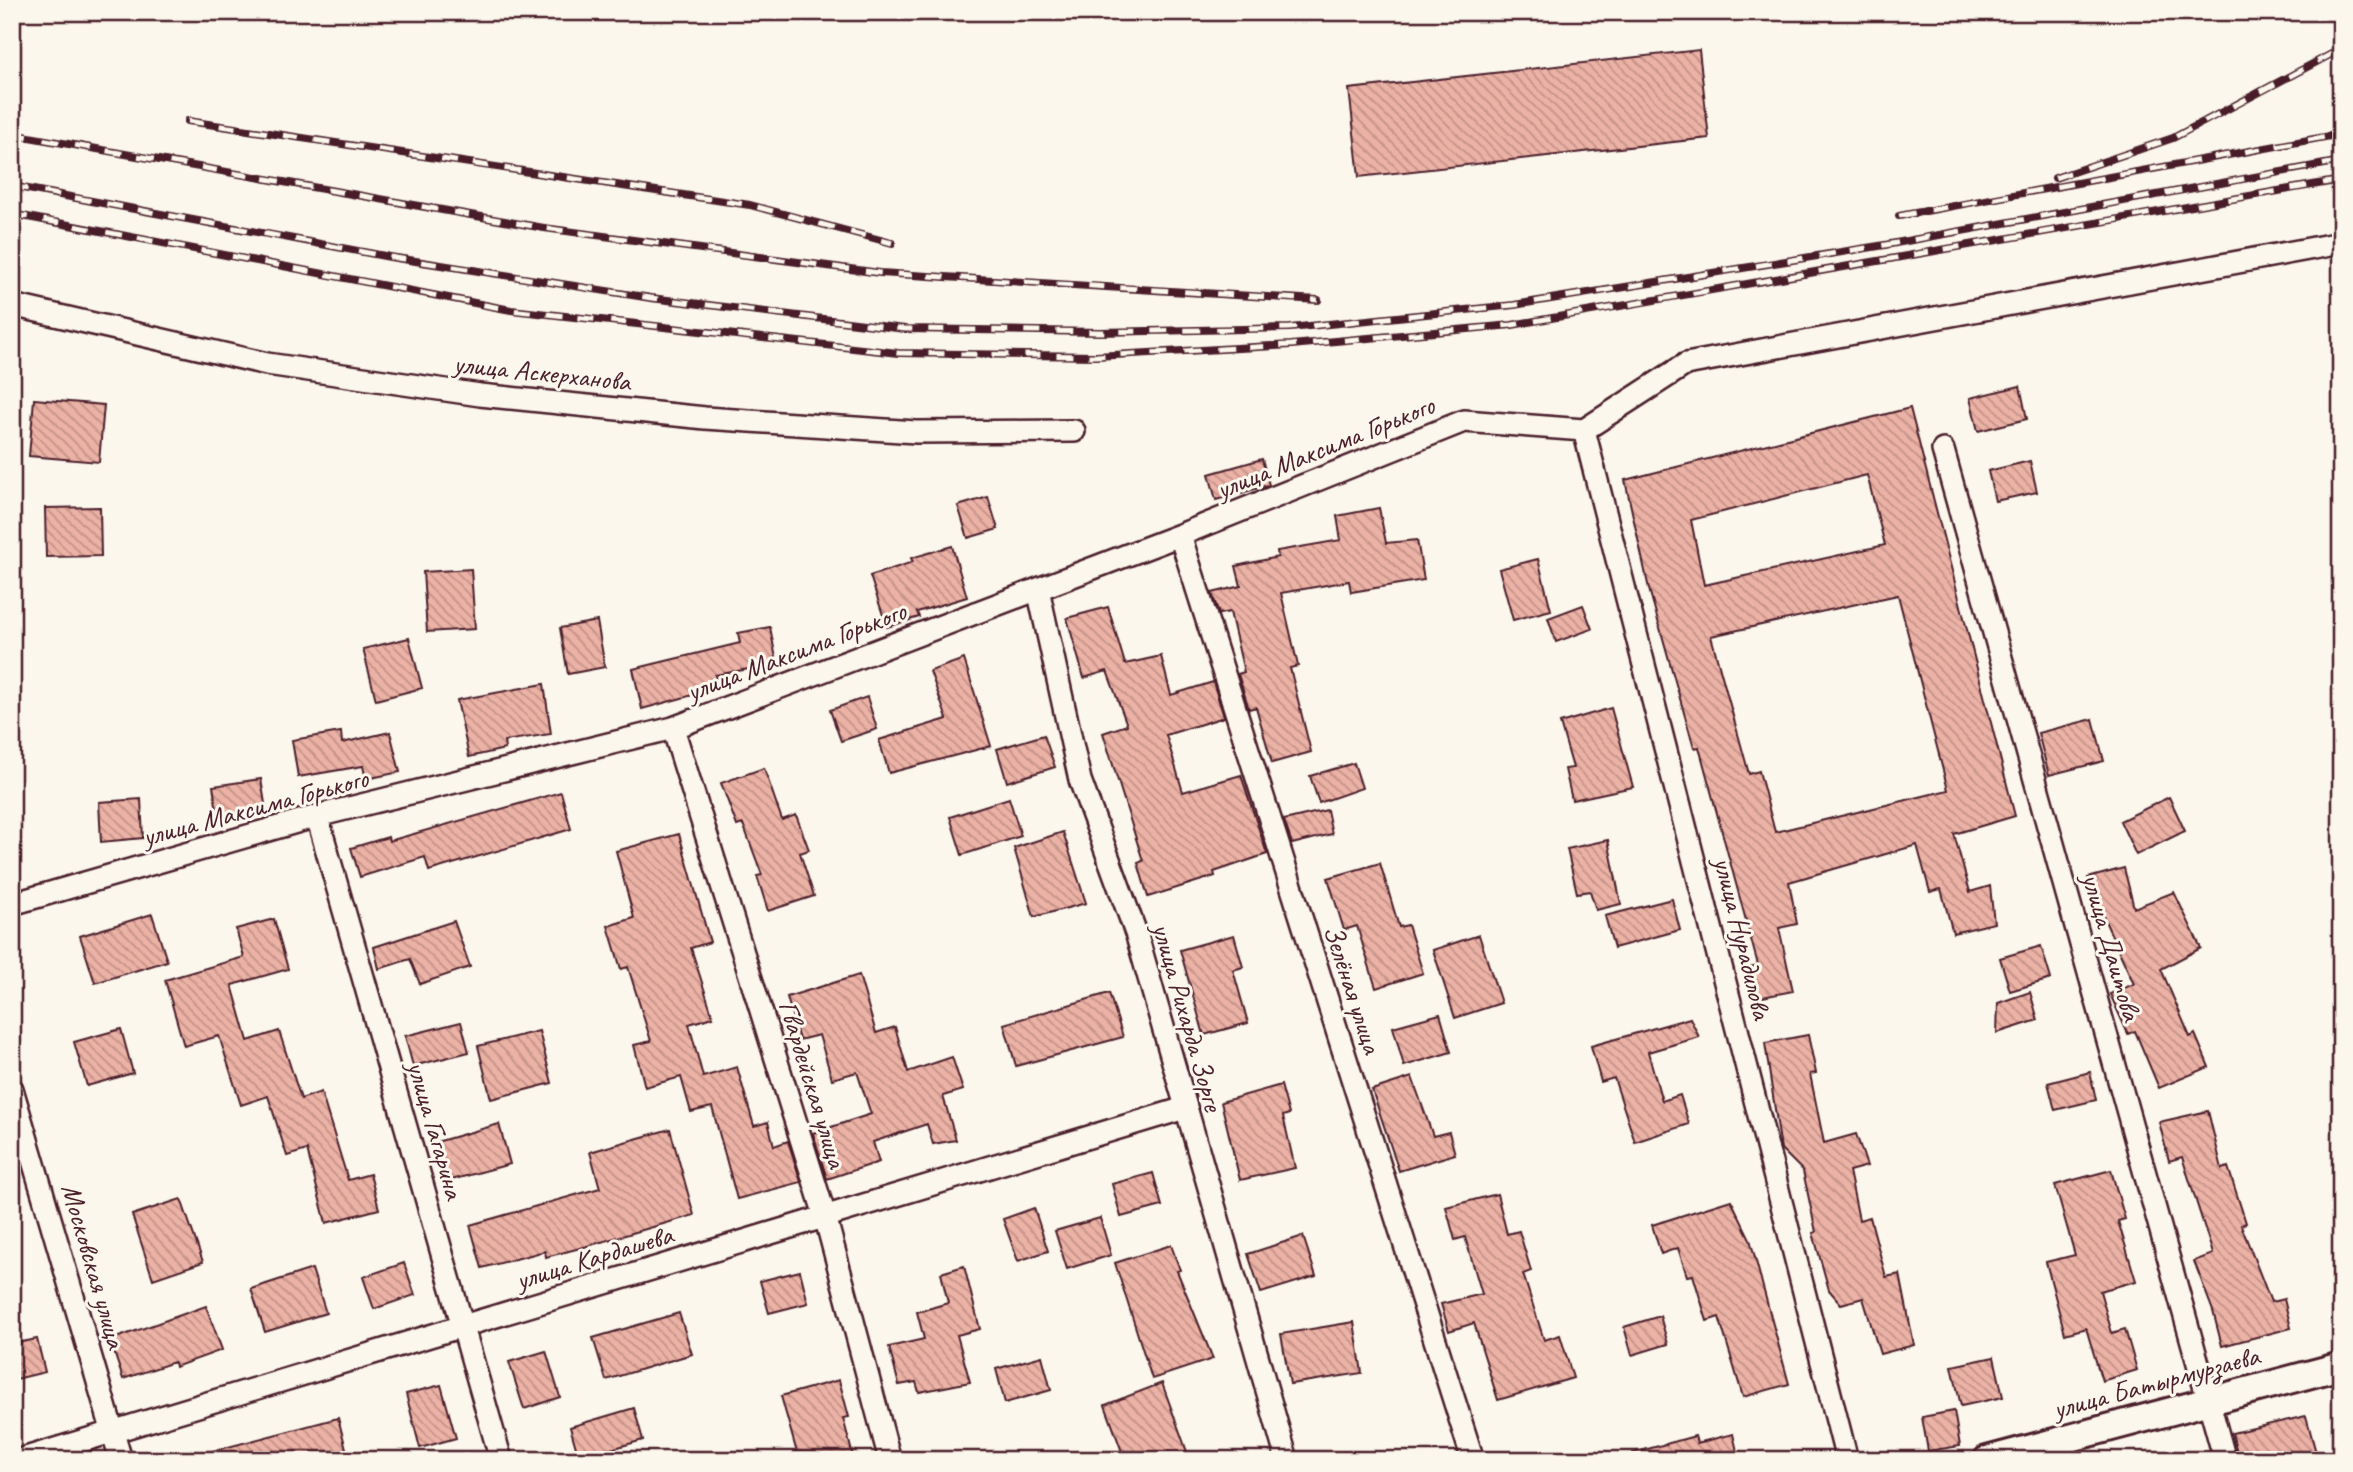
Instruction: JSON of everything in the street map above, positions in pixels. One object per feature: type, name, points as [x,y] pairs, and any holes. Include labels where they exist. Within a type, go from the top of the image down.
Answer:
[{"type":"street","points":[[1584,430],[1686,364],[2341,243]]},
{"type":"street","name":"улица Аскерханова","points":[[12,305],[267,364],[480,395],[705,418],[916,432],[1074,431]]},
{"type":"street","name":"улица Максима Горького","points":[[12,904],[317,816],[673,728],[1180,536],[1464,421],[1584,430]]},
{"type":"street","name":"улица Нурадилова","points":[[1584,430],[1847,1460]]},
{"type":"street","name":"улица Даитова","points":[[1943,450],[2225,1460]]},
{"type":"street","name":"Зелёная улица","points":[[1180,536],[1473,1460]]},
{"type":"street","name":"улица Рихарда Зорге","points":[[1038,589],[1080,780],[1137,936],[1287,1460]]},
{"type":"street","name":"Гвардейская улица","points":[[673,728],[825,1216],[890,1460]]},
{"type":"street","name":"улица Гагарина","points":[[317,816],[500,1460]]},
{"type":"street","name":"Московская улица","points":[[12,1089],[121,1460]]},
{"type":"street","name":"улица Кардашева","points":[[19,1460],[1185,1108]]},
{"type":"street","name":"улица Батырмурзаева","points":[[1987,1460],[2341,1366]]},
{"type":"building","points":[[1699,50],[1709,138],[1359,177],[1349,89]]},
{"type":"building","points":[[2020,386],[2027,419],[1978,431],[1970,398]]},
{"type":"building","points":[[34,399],[104,405],[99,462],[29,456]]},
{"type":"building","points":[[1910,408],[2015,816],[1954,834],[1970,892],[1990,886],[1994,923],[1953,933],[1941,889],[1930,892],[1917,845],[1789,882],[1797,924],[1779,928],[1793,991],[1752,999],[1745,968],[1758,965],[1699,747],[1694,748],[1649,589],[1625,480]],"holes":[[[1867,475],[1885,545],[1704,585],[1691,520]],[[1898,595],[1948,790],[1775,832],[1759,771],[1749,774],[1711,636]]]},
{"type":"building","points":[[1262,459],[1269,485],[1216,500],[1209,474]]},
{"type":"building","points":[[2030,461],[2037,492],[1995,501],[1988,471]]},
{"type":"building","points":[[988,497],[998,529],[968,538],[958,506]]},
{"type":"building","points":[[100,507],[101,556],[46,557],[45,508]]},
{"type":"building","points":[[1379,508],[1386,543],[1417,540],[1424,580],[1351,592],[1349,581],[1281,593],[1298,666],[1290,668],[1311,752],[1272,763],[1256,707],[1249,709],[1238,674],[1244,672],[1230,612],[1219,614],[1212,593],[1241,586],[1236,566],[1278,557],[1277,551],[1341,540],[1337,516]]},
{"type":"building","points":[[952,546],[967,597],[917,612],[919,617],[887,627],[870,576],[913,562],[911,558]]},
{"type":"building","points":[[1538,559],[1551,610],[1513,620],[1499,569]]},
{"type":"building","points":[[471,569],[475,629],[427,632],[423,572]]},
{"type":"building","points":[[1583,605],[1592,629],[1556,642],[1548,618]]},
{"type":"building","points":[[1108,607],[1125,664],[1161,656],[1171,695],[1213,682],[1224,717],[1166,735],[1183,792],[1241,775],[1267,854],[1214,872],[1215,876],[1148,897],[1138,863],[1143,861],[1103,733],[1127,725],[1107,671],[1084,678],[1067,618]]},
{"type":"building","points":[[597,621],[605,667],[568,674],[560,628]]},
{"type":"building","points":[[770,627],[777,664],[715,675],[718,688],[642,709],[633,669],[740,643],[738,633]]},
{"type":"building","points":[[409,638],[422,688],[376,700],[363,649]]},
{"type":"building","points":[[964,659],[991,746],[889,773],[879,740],[947,719],[930,671]]},
{"type":"building","points":[[544,684],[551,734],[504,741],[505,749],[469,757],[457,700]]},
{"type":"building","points":[[867,697],[877,729],[841,741],[830,710]]},
{"type":"building","points":[[1611,708],[1633,787],[1572,800],[1565,769],[1573,768],[1560,723]]},
{"type":"building","points":[[2093,719],[2104,761],[2049,775],[2038,733]]},
{"type":"building","points":[[341,732],[342,743],[390,732],[400,772],[366,779],[363,766],[298,777],[292,740]]},
{"type":"building","points":[[1044,735],[1055,767],[1007,782],[997,749]]},
{"type":"building","points":[[1354,763],[1362,788],[1319,803],[1310,776]]},
{"type":"building","points":[[764,768],[782,820],[796,815],[809,850],[800,853],[814,896],[768,911],[757,876],[762,875],[743,824],[737,826],[721,783]]},
{"type":"building","points":[[261,779],[266,810],[218,817],[213,786]]},
{"type":"building","points":[[561,792],[571,829],[429,871],[425,857],[360,877],[351,848],[388,837],[389,841]]},
{"type":"building","points":[[2169,797],[2185,831],[2136,855],[2120,821]]},
{"type":"building","points":[[1009,798],[1021,836],[962,855],[950,817]]},
{"type":"building","points":[[141,799],[143,838],[101,842],[99,802]]},
{"type":"building","points":[[1327,810],[1332,834],[1292,844],[1284,820]]},
{"type":"building","points":[[1063,832],[1086,903],[1034,917],[1014,848]]},
{"type":"building","points":[[679,834],[710,942],[691,948],[713,1017],[689,1024],[703,1077],[737,1067],[754,1126],[768,1122],[774,1146],[788,1141],[801,1182],[737,1199],[712,1107],[691,1112],[681,1077],[645,1087],[634,1045],[651,1041],[628,967],[621,969],[608,926],[634,918],[616,851]]},
{"type":"building","points":[[1608,840],[1621,904],[1596,910],[1590,891],[1577,893],[1567,849]]},
{"type":"building","points":[[1380,863],[1399,927],[1408,925],[1423,973],[1376,988],[1357,926],[1344,930],[1328,878]]},
{"type":"building","points":[[2124,868],[2134,908],[2174,892],[2201,948],[2161,969],[2190,1037],[2195,1034],[2209,1067],[2159,1088],[2135,1031],[2128,1034],[2110,994],[2134,984],[2100,910],[2096,911],[2088,878]]},
{"type":"building","points":[[1672,899],[1680,930],[1614,948],[1605,916]]},
{"type":"building","points":[[152,914],[167,961],[95,983],[80,936]]},
{"type":"building","points":[[274,919],[288,969],[232,985],[248,1041],[279,1031],[301,1099],[321,1092],[348,1180],[370,1174],[379,1209],[326,1223],[307,1150],[287,1156],[268,1096],[241,1105],[219,1036],[184,1046],[165,980],[244,957],[236,929]]},
{"type":"building","points":[[454,921],[470,967],[420,984],[410,959],[379,969],[374,947]]},
{"type":"building","points":[[1234,935],[1243,967],[1233,970],[1248,1023],[1204,1035],[1180,950]]},
{"type":"building","points":[[1479,935],[1501,1003],[1455,1018],[1433,950]]},
{"type":"building","points":[[2041,946],[2051,979],[2010,991],[2000,958]]},
{"type":"building","points":[[859,975],[876,1033],[895,1027],[908,1072],[952,1057],[963,1090],[943,1096],[956,1140],[933,1144],[927,1124],[873,1142],[879,1162],[827,1179],[813,1133],[871,1114],[857,1072],[832,1079],[819,1035],[799,1040],[787,997]]},
{"type":"building","points":[[2030,992],[2038,1020],[1997,1033],[1998,1003]]},
{"type":"building","points":[[1109,993],[1123,1037],[1016,1066],[1004,1024]]},
{"type":"building","points":[[1440,1014],[1451,1052],[1404,1066],[1393,1027]]},
{"type":"building","points":[[1690,1018],[1699,1037],[1648,1052],[1662,1101],[1680,1095],[1689,1124],[1635,1142],[1614,1078],[1601,1082],[1591,1046]]},
{"type":"building","points":[[461,1022],[469,1052],[413,1066],[405,1036]]},
{"type":"building","points":[[121,1029],[133,1073],[87,1086],[74,1042]]},
{"type":"building","points":[[539,1031],[552,1083],[491,1099],[478,1046]]},
{"type":"building","points":[[1808,1035],[1816,1073],[1810,1074],[1824,1143],[1856,1134],[1867,1166],[1849,1171],[1859,1220],[1870,1217],[1886,1277],[1900,1274],[1914,1345],[1880,1354],[1863,1298],[1841,1304],[1829,1290],[1813,1233],[1816,1232],[1803,1171],[1781,1149],[1765,1043]]},
{"type":"building","points":[[2090,1072],[2096,1100],[2055,1110],[2048,1083]]},
{"type":"building","points":[[1412,1077],[1433,1136],[1449,1132],[1455,1154],[1399,1171],[1372,1090]]},
{"type":"building","points":[[1281,1085],[1289,1114],[1283,1116],[1295,1168],[1240,1180],[1221,1102]]},
{"type":"building","points":[[2208,1111],[2222,1169],[2228,1167],[2246,1223],[2241,1225],[2271,1302],[2284,1299],[2291,1328],[2222,1346],[2213,1311],[2194,1261],[2213,1254],[2182,1157],[2169,1161],[2159,1122]]},
{"type":"building","points":[[499,1124],[510,1164],[444,1182],[433,1143]]},
{"type":"building","points":[[670,1129],[694,1215],[546,1257],[545,1251],[482,1268],[470,1225],[600,1188],[590,1152]]},
{"type":"building","points":[[2111,1170],[2125,1219],[2118,1221],[2136,1281],[2100,1291],[2112,1333],[2125,1329],[2137,1370],[2102,1381],[2086,1328],[2065,1334],[2046,1262],[2075,1255],[2055,1185]]},
{"type":"building","points":[[1153,1173],[1162,1206],[1121,1217],[1112,1184]]},
{"type":"building","points":[[1497,1194],[1507,1234],[1519,1231],[1531,1271],[1523,1274],[1544,1340],[1560,1335],[1573,1378],[1498,1400],[1474,1323],[1449,1331],[1441,1304],[1482,1294],[1465,1237],[1455,1240],[1446,1207]]},
{"type":"building","points":[[181,1199],[203,1262],[153,1279],[132,1215]]},
{"type":"building","points":[[1731,1200],[1750,1239],[1789,1384],[1743,1397],[1719,1317],[1707,1321],[1693,1275],[1687,1276],[1678,1248],[1661,1254],[1652,1225]]},
{"type":"building","points":[[1034,1208],[1048,1251],[1018,1261],[1003,1219]]},
{"type":"building","points":[[1100,1218],[1111,1255],[1067,1269],[1055,1231]]},
{"type":"building","points":[[1303,1236],[1316,1276],[1261,1293],[1248,1254]]},
{"type":"building","points":[[1171,1245],[1180,1270],[1177,1271],[1213,1359],[1152,1379],[1115,1263]]},
{"type":"building","points":[[404,1263],[415,1295],[374,1309],[363,1277]]},
{"type":"building","points":[[964,1266],[980,1329],[957,1335],[970,1382],[919,1392],[916,1382],[899,1385],[889,1347],[924,1339],[917,1312],[948,1303],[941,1273]]},
{"type":"building","points":[[312,1269],[326,1313],[265,1332],[251,1289]]},
{"type":"building","points":[[800,1271],[808,1303],[769,1313],[760,1281]]},
{"type":"building","points":[[206,1306],[222,1350],[175,1367],[174,1362],[123,1379],[110,1340]]},
{"type":"building","points":[[679,1313],[692,1354],[606,1380],[593,1338]]},
{"type":"building","points":[[1660,1316],[1668,1344],[1632,1355],[1624,1327]]},
{"type":"building","points":[[1354,1322],[1362,1373],[1290,1384],[1281,1334]]},
{"type":"building","points":[[37,1339],[45,1372],[12,1380],[12,1344]]},
{"type":"building","points":[[546,1351],[560,1397],[524,1409],[509,1362]]},
{"type":"building","points":[[1042,1356],[1051,1390],[1005,1403],[996,1369]]},
{"type":"building","points":[[1994,1357],[2003,1397],[1961,1406],[1952,1366]]},
{"type":"building","points":[[839,1380],[849,1417],[843,1418],[854,1460],[799,1460],[781,1396]]},
{"type":"building","points":[[1162,1383],[1190,1460],[1125,1460],[1105,1405]]},
{"type":"building","points":[[441,1385],[456,1438],[420,1448],[406,1394]]},
{"type":"building","points":[[634,1408],[643,1440],[579,1458],[570,1427]]},
{"type":"building","points":[[1954,1411],[1960,1446],[1928,1451],[1922,1417]]},
{"type":"building","points":[[2306,1416],[2318,1460],[2239,1460],[2232,1433]]},
{"type":"building","points":[[338,1418],[349,1460],[209,1460],[209,1452]]},
{"type":"building","points":[[1733,1434],[1739,1460],[1634,1460],[1633,1453],[1695,1436],[1697,1443]]},
{"type":"railway","points":[[2055,178],[2173,138],[2341,49]]},
{"type":"railway","points":[[188,121],[750,205],[892,243]]},
{"type":"railway","points":[[12,134],[544,228],[880,273],[1318,300]]},
{"type":"railway","points":[[1899,216],[2341,134]]},
{"type":"railway","points":[[12,186],[390,257],[651,298],[905,329],[1100,332],[1290,328],[1514,305],[1885,245],[2341,161]]},
{"type":"railway","points":[[12,214],[511,310],[898,353],[1096,356],[1291,345],[1512,325],[2341,180]]}]
